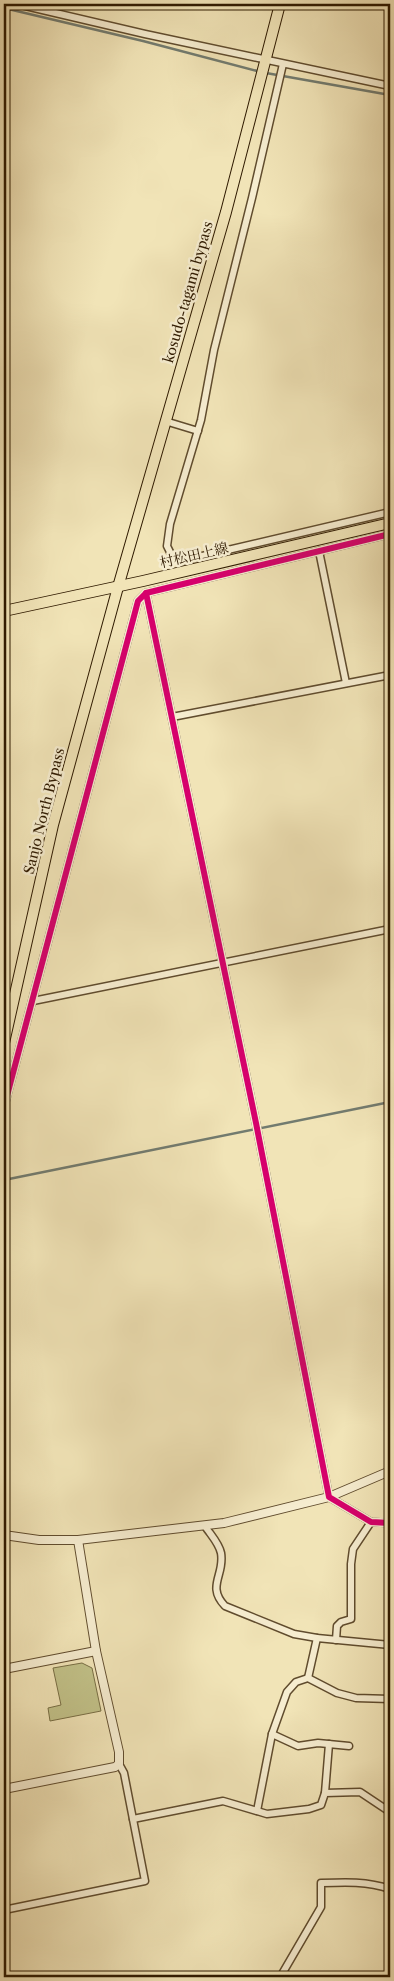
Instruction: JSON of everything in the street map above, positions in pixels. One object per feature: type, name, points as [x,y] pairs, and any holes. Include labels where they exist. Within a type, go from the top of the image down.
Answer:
[{"type":"main road","name":"kosudo-tagami bypass","points":[[118,587],[234,183],[280,4]]},
{"type":"main road","name":"村松田上線","points":[[4,611],[318,546],[390,524]]},
{"type":"main road","name":"Sanjo North Bypass","points":[[4,1043],[52,825],[118,587]]},
{"type":"street","points":[[17,4],[145,34],[390,86]]},
{"type":"street","points":[[283,64],[214,350],[198,431],[170,524],[167,546],[172,556],[181,560],[390,512]]},
{"type":"street","points":[[165,421],[198,431]]},
{"type":"street","points":[[4,1108],[138,602],[146,593],[318,546],[390,534]]},
{"type":"street","points":[[318,546],[346,683]]},
{"type":"street","points":[[146,593],[256,1123],[329,1497],[370,1522],[390,1523]]},
{"type":"street","points":[[172,717],[390,674]]},
{"type":"street","points":[[33,1001],[390,929]]},
{"type":"street","points":[[4,1535],[38,1540],[78,1540],[224,1523],[329,1497],[390,1470]]},
{"type":"street","points":[[336,1640],[337,1626],[341,1622],[351,1619],[351,1564],[353,1549],[370,1522]]},
{"type":"street","points":[[205,1526],[221,1552],[221,1564],[215,1590],[224,1606],[294,1634],[390,1645]]},
{"type":"street","points":[[4,1910],[145,1881],[124,1773],[119,1764],[119,1752],[96,1651],[78,1540]]},
{"type":"street","points":[[308,1678],[317,1638]]},
{"type":"street","points":[[4,1669],[96,1651]]},
{"type":"street","points":[[257,1811],[272,1734],[287,1692],[296,1682],[308,1678],[338,1693],[356,1698],[390,1699]]},
{"type":"street","points":[[272,1734],[298,1746],[318,1743],[349,1746]]},
{"type":"street","points":[[133,1818],[223,1801],[267,1814],[309,1809],[321,1805],[325,1793],[329,1744]]},
{"type":"street","points":[[4,1789],[115,1767],[119,1764]]},
{"type":"street","points":[[325,1793],[360,1792],[390,1812]]},
{"type":"street","points":[[288,1977],[282,1974],[321,1906],[321,1883],[372,1883],[390,1889]]},
{"type":"street","points":[[386,1977],[390,1970]]},
{"type":"green space","points":[[82,1663],[92,1668],[101,1711],[50,1721],[48,1708],[61,1705],[53,1668]]},
{"type":"waterway","points":[[4,8],[143,41],[261,72]]},
{"type":"waterway","points":[[266,73],[390,95]]},
{"type":"waterway","points":[[4,1180],[390,1102]]},
{"type":"cycle path","points":[[4,1107],[138,601],[146,593],[390,534]]},
{"type":"cycle path","points":[[146,593],[256,1123],[329,1497],[371,1522],[390,1523]]}]
